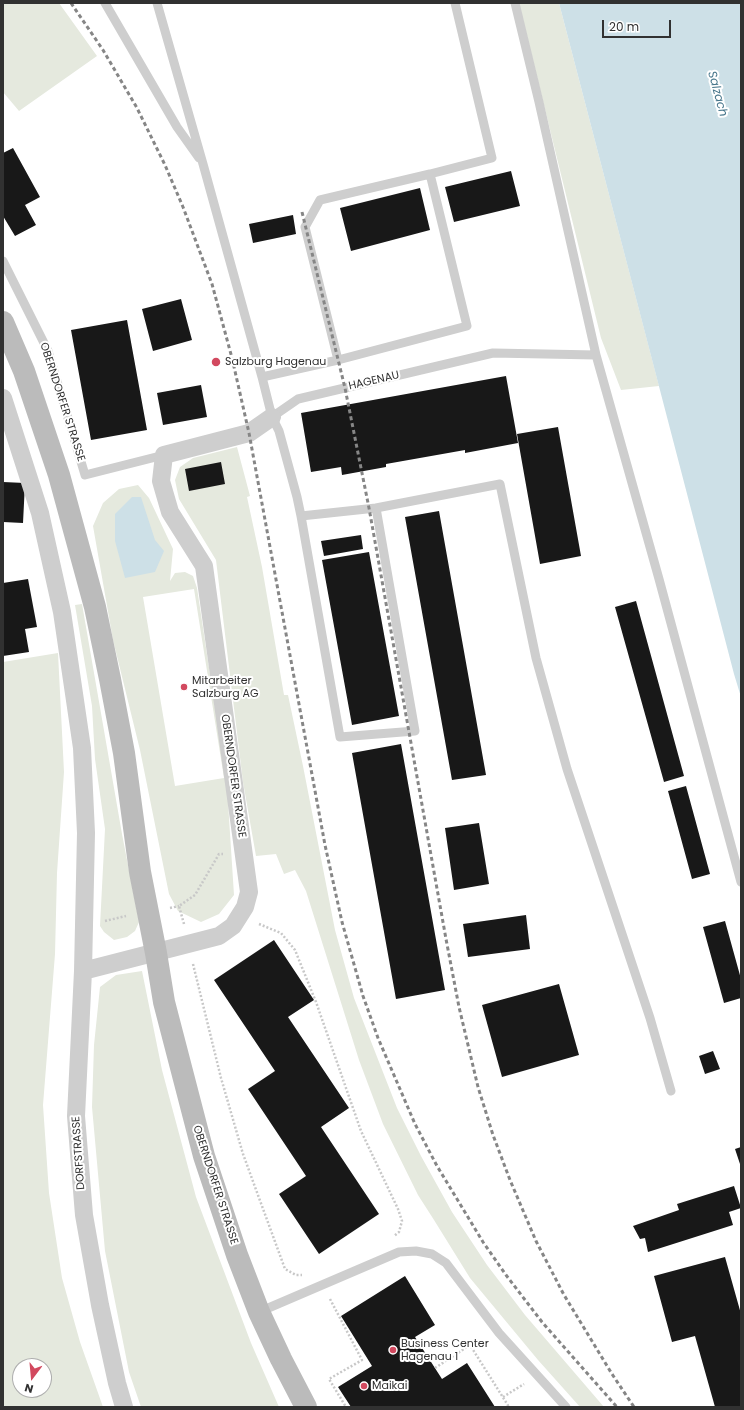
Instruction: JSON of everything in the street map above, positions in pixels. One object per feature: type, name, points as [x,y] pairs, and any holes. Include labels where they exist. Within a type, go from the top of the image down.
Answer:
[{"type":"main road","name":"OBERNDORFER STRASSE","points":[[3,322],[24,371],[59,475],[94,606],[110,679],[122,746],[140,872],[164,1002],[204,1156],[237,1255],[259,1312],[306,1407]]},
{"type":"street","points":[[3,398],[40,513],[62,612],[77,712],[84,771],[86,833],[83,971],[156,953]]},
{"type":"street","name":"HAGENAU","points":[[164,455],[249,433],[272,417]]},
{"type":"street","name":"OBERNDORFER STRASSE","points":[[156,953],[219,936],[233,926],[245,907],[249,892],[204,566],[170,512],[161,481],[164,455]]},
{"type":"street","name":"DORFSTRASSE","points":[[83,971],[76,1116],[84,1215],[100,1305],[117,1383],[124,1407]]},
{"type":"lane","points":[[105,3],[177,127],[203,164]]},
{"type":"lane","points":[[157,3],[203,164],[272,417],[279,430],[297,497],[340,737],[415,731],[376,508]]},
{"type":"lane","points":[[338,360],[305,227],[320,200],[492,158],[455,3]]},
{"type":"lane","points":[[515,3],[541,109],[596,355],[659,579],[741,882]]},
{"type":"lane","points":[[262,377],[338,360],[467,326],[430,174]]},
{"type":"lane","name":"OBERNDORFER STRASSE","points":[[3,260],[48,351],[85,475],[164,455]]},
{"type":"lane","name":"HAGENAU","points":[[272,417],[298,399],[493,353],[596,355]]},
{"type":"lane","points":[[301,516],[376,508],[500,484],[536,658],[567,769],[650,1018],[671,1092]]},
{"type":"lane","points":[[259,1312],[399,1252],[416,1251],[432,1254],[446,1264],[499,1333],[566,1407]]},
{"type":"path","points":[[243,852],[220,854],[195,895],[179,906],[221,1078],[243,1154],[285,1269],[296,1275],[304,1276]]},
{"type":"path","points":[[239,916],[281,932],[295,950],[316,1002],[361,1131],[398,1209],[402,1221],[399,1232],[393,1237]]},
{"type":"path","points":[[338,1317],[362,1360],[329,1379],[346,1407]]},
{"type":"path","points":[[435,1368],[470,1346],[508,1407]]},
{"type":"path","points":[[502,1397],[529,1381]]},
{"type":"shaded area","points":[[3,3],[59,3],[97,56],[19,111],[3,92]]},
{"type":"shaded area","points":[[519,3],[559,3],[659,386],[621,390],[601,338]]},
{"type":"shaded area","points":[[237,447],[250,496],[247,497],[262,567],[284,695],[288,695],[335,930],[354,998],[397,1108],[421,1156],[452,1212],[487,1265],[525,1315],[604,1407],[580,1407],[538,1360],[470,1278],[418,1195],[383,1124],[359,1060],[306,891],[295,870],[284,874],[276,854],[256,856],[243,782],[216,560],[179,499],[175,480],[180,467],[193,458]]},
{"type":"shaded area","points":[[138,485],[149,498],[173,549],[170,581],[175,573],[185,572],[193,576],[197,588],[227,787],[234,895],[219,914],[201,922],[178,911],[169,894],[140,750],[113,640],[93,526],[103,503],[119,489]],"holes":[[[194,589],[224,778],[175,786],[143,597]]]},
{"type":"shaded area","points":[[82,604],[122,834],[139,922],[135,931],[127,937],[114,940],[104,932],[100,926],[105,829],[95,759],[92,706],[75,605]]},
{"type":"shaded area","points":[[58,653],[64,772],[57,873],[55,954],[43,1105],[49,1193],[62,1278],[80,1342],[103,1407],[3,1407],[3,662]]},
{"type":"shaded area","points":[[142,971],[162,1070],[196,1197],[251,1343],[279,1407],[141,1407],[129,1372],[105,1251],[92,1107],[94,1045],[100,987],[116,975]]},
{"type":"water","name":"Salzach","points":[[559,3],[741,3],[741,697],[734,674]]},
{"type":"water","points":[[132,497],[141,497],[155,540],[164,551],[155,572],[125,578],[115,541],[115,514]]},
{"type":"building","points":[[13,148],[40,197],[25,205],[36,225],[15,236],[3,216],[3,153]]},
{"type":"building","points":[[511,171],[520,206],[454,222],[445,187]]},
{"type":"building","points":[[420,188],[430,230],[351,251],[340,208]]},
{"type":"building","points":[[293,215],[296,234],[253,243],[249,224]]},
{"type":"building","points":[[181,299],[192,340],[153,351],[142,309]]},
{"type":"building","points":[[127,320],[147,430],[91,440],[71,330]]},
{"type":"building","points":[[506,376],[518,443],[465,453],[465,450],[386,464],[386,467],[342,475],[341,467],[311,472],[301,413]]},
{"type":"building","points":[[201,385],[207,417],[163,425],[157,393]]},
{"type":"building","points":[[558,427],[581,556],[540,564],[517,434]]},
{"type":"building","points":[[221,462],[225,484],[189,491],[185,469]]},
{"type":"building","points":[[3,482],[25,483],[23,523],[3,522]]},
{"type":"building","points":[[439,511],[486,775],[452,780],[405,517]]},
{"type":"building","points":[[361,535],[363,549],[324,556],[321,541]]},
{"type":"building","points":[[369,552],[399,716],[352,725],[322,560]]},
{"type":"building","points":[[28,579],[37,627],[25,629],[29,652],[3,656],[3,583]]},
{"type":"building","points":[[636,601],[684,776],[664,782],[615,607]]},
{"type":"building","points":[[401,744],[445,990],[396,999],[352,753]]},
{"type":"building","points":[[686,786],[710,874],[692,879],[668,791]]},
{"type":"building","points":[[479,823],[489,884],[454,890],[445,828]]},
{"type":"building","points":[[526,915],[530,949],[468,957],[463,924]]},
{"type":"building","points":[[725,921],[741,979],[741,998],[724,1003],[703,927]]},
{"type":"building","points":[[274,940],[314,1000],[288,1017],[349,1108],[321,1127],[379,1214],[319,1254],[279,1194],[306,1176],[248,1089],[275,1071],[214,980]]},
{"type":"building","points":[[559,984],[579,1055],[502,1077],[482,1005]]},
{"type":"building","points":[[713,1051],[720,1069],[705,1074],[699,1056]]},
{"type":"building","points":[[741,1147],[741,1167],[735,1149]]},
{"type":"building","points":[[734,1186],[741,1208],[729,1212],[733,1225],[648,1252],[645,1238],[640,1239],[633,1226],[679,1210],[677,1204]]},
{"type":"building","points":[[725,1257],[741,1314],[741,1407],[715,1407],[695,1336],[672,1342],[654,1276]]},
{"type":"building","name":"Business Center Hagenau 1","points":[[405,1276],[435,1325],[415,1337],[442,1379],[467,1363],[495,1407],[351,1407],[338,1387],[372,1366],[341,1316]]},
{"type":"railway","points":[[71,3],[103,50],[137,108],[165,165],[183,207],[212,284],[232,358],[249,433],[325,845],[342,922],[363,996],[378,1038],[415,1124],[437,1166],[483,1242],[542,1322],[617,1407]]},
{"type":"railway","points":[[302,212],[345,388],[369,508],[446,939],[459,1007],[478,1087],[493,1135],[536,1241],[564,1295],[634,1407]]},
{"type":"place","name":"Salzburg Hagenau","points":[[216,362]]},
{"type":"place","name":"Mitarbeiter Salzburg AG","points":[[184,687]]},
{"type":"place","name":"Business Center Hagenau 1","points":[[393,1350]]},
{"type":"place","name":"Maikai","points":[[364,1386]]}]
